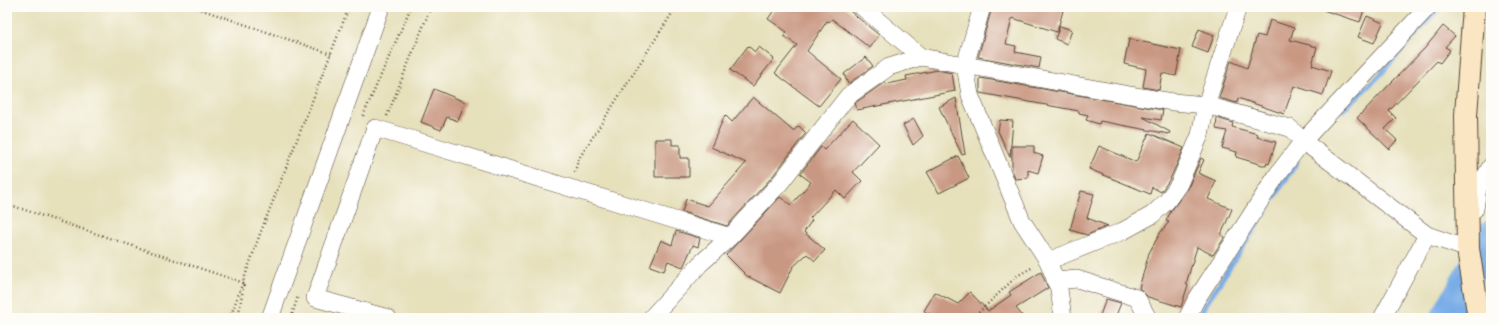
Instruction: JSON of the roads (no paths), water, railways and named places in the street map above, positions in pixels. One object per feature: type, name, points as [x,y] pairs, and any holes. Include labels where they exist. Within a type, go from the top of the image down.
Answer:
[{"type":"street","points":[[270,318],[381,7]]},
{"type":"street","points":[[862,7],[921,57]]},
{"type":"street","points":[[982,7],[965,65],[970,95],[1022,221],[1048,261],[1059,289],[1063,318]]},
{"type":"street","points":[[1048,261],[1123,231],[1152,215],[1167,201],[1179,184],[1200,135],[1206,105],[1238,7]]},
{"type":"street","points":[[1187,318],[1196,300],[1277,175],[1303,141],[1428,7]]},
{"type":"street","points":[[1474,7],[1466,115],[1468,249],[1479,318]]},
{"type":"street","points":[[652,318],[700,264],[730,237],[780,183],[848,96],[890,66],[921,57],[1124,94],[1173,102],[1206,105],[1290,128],[1303,141],[1426,235],[1468,249]]},
{"type":"street","points":[[388,318],[315,298],[375,128],[730,237]]},
{"type":"street","points":[[1468,249],[1478,188],[1491,166]]},
{"type":"street","points":[[1382,318],[1426,235]]},
{"type":"street","points":[[1055,281],[1077,279],[1137,298],[1148,318]]},
{"type":"waterway","points":[[1343,110],[1378,77],[1439,7]]},
{"type":"waterway","points":[[1197,318],[1297,162]]},
{"type":"waterway","points":[[1445,318],[1491,235]]}]
